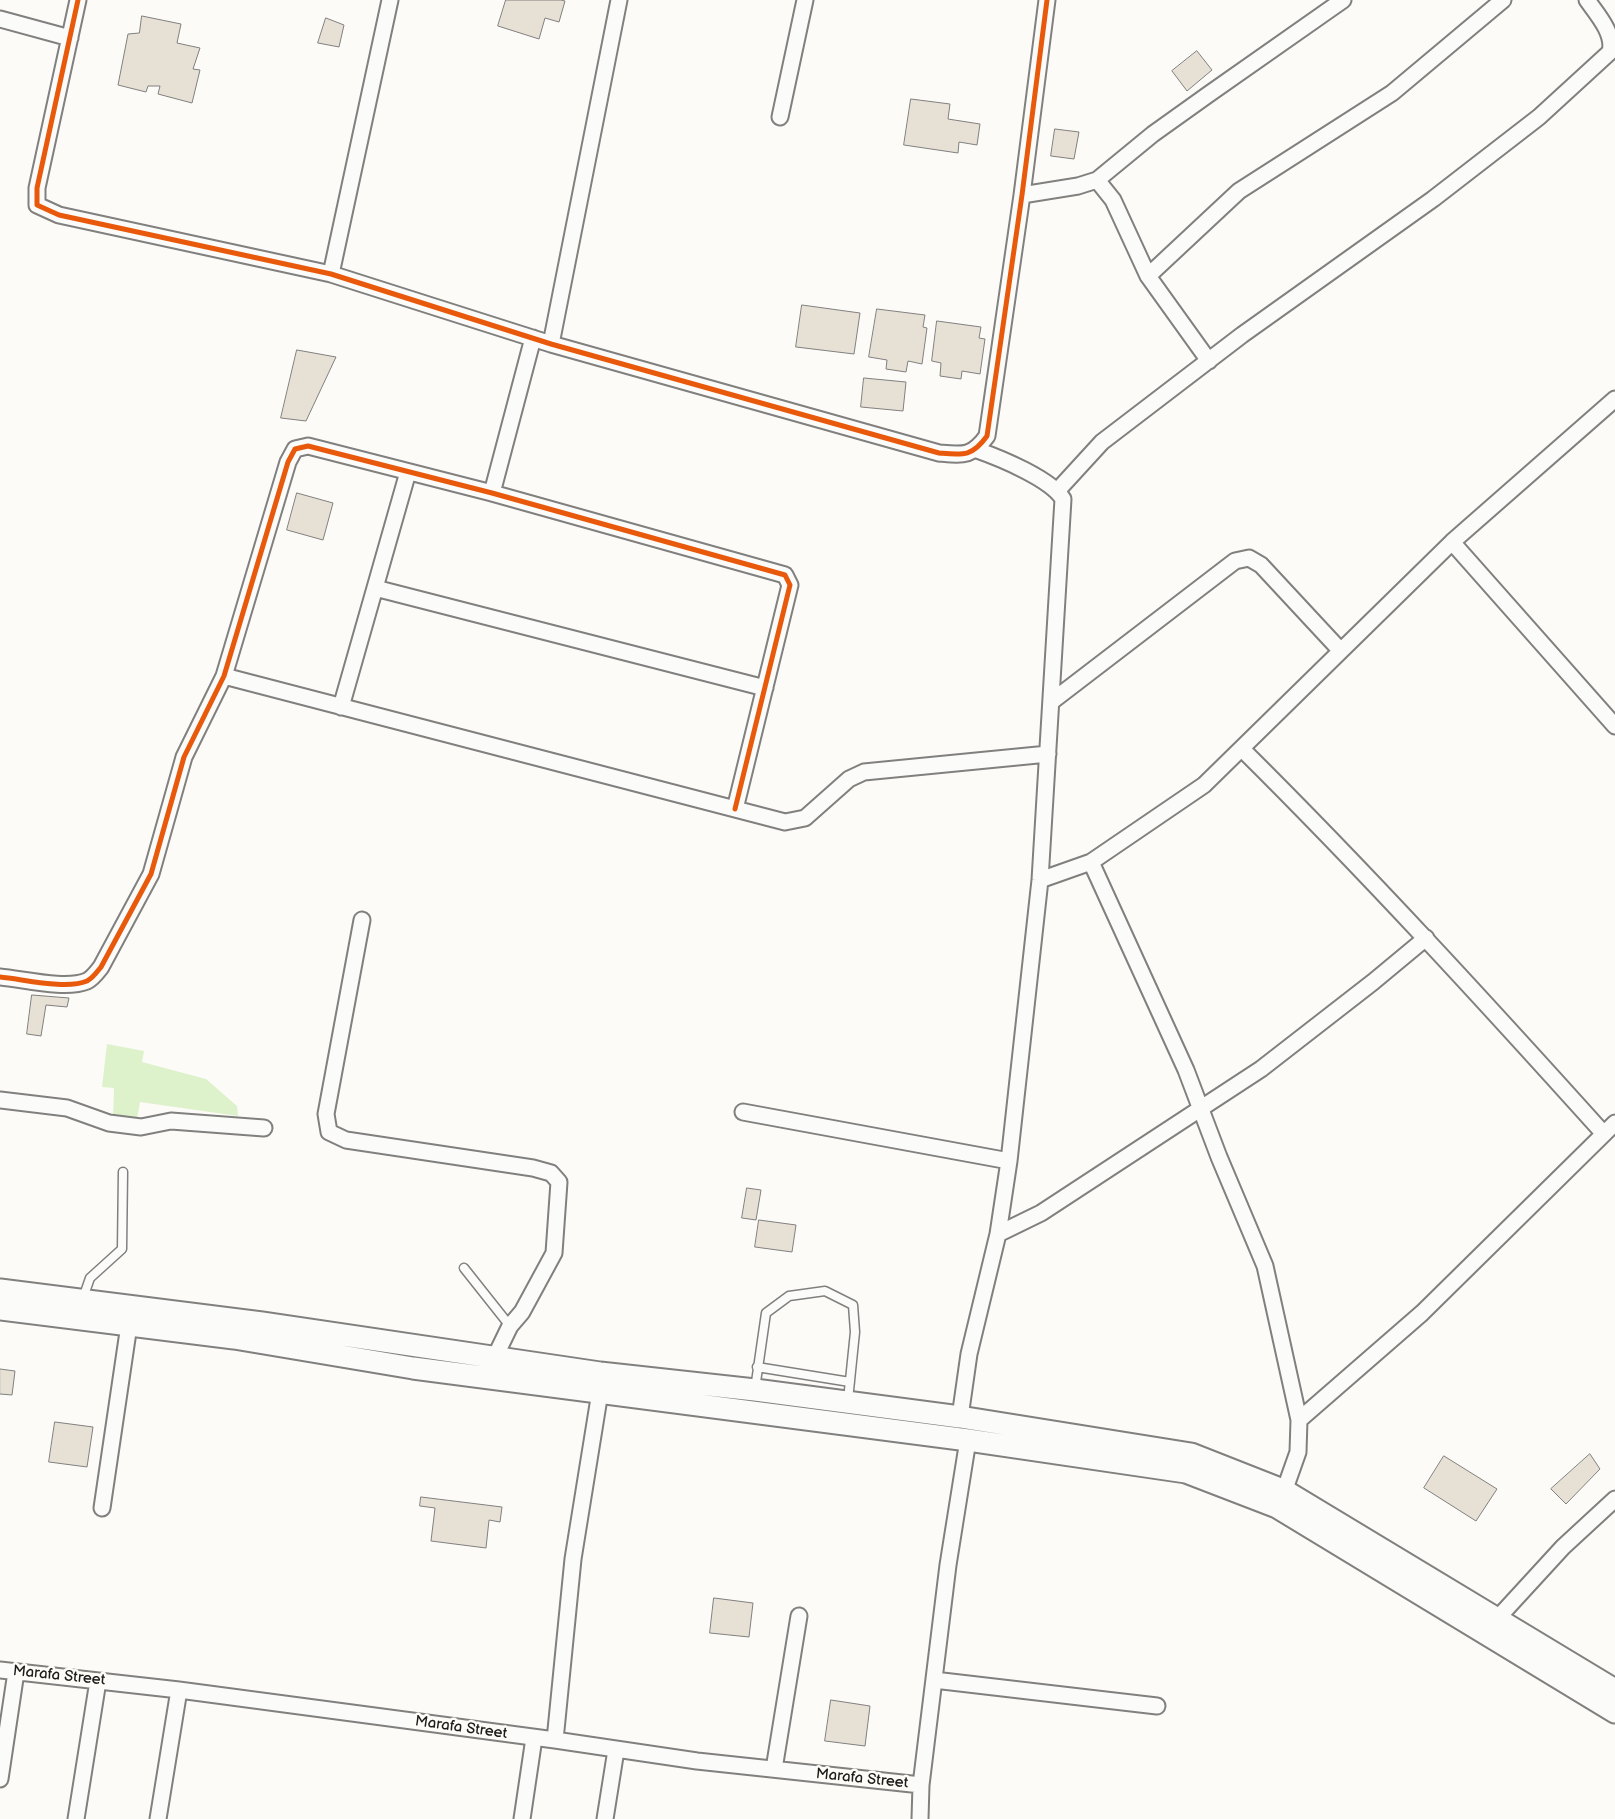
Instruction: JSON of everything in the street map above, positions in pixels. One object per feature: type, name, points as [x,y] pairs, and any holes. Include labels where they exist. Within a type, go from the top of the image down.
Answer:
[{"type":"main road","points":[[0,1290],[262,1324],[414,1358],[600,1392],[804,1401],[849,1392],[960,1417],[1191,1454],[1281,1499],[1496,1620],[1615,1690]]},
{"type":"main road","points":[[0,1309],[414,1358],[494,1359],[600,1374],[755,1390],[968,1440],[1186,1472],[1281,1499],[1615,1712]]},
{"type":"street","points":[[78,0],[37,188],[37,205],[60,215],[331,274],[551,344],[939,453],[964,455],[977,450],[987,436],[1048,0]]},
{"type":"street","points":[[331,274],[390,0]]},
{"type":"street","points":[[551,344],[619,0]]},
{"type":"street","points":[[780,117],[805,0]]},
{"type":"street","points":[[1022,195],[1078,186],[1097,180],[1185,111],[1343,0]]},
{"type":"street","points":[[1148,276],[1239,191],[1392,93],[1502,0]]},
{"type":"street","points":[[1058,490],[1102,442],[1209,361],[1434,199],[1540,117],[1610,52],[1613,46],[1611,34],[1587,0]]},
{"type":"street","points":[[0,19],[70,38]]},
{"type":"street","points":[[1097,180],[1113,200],[1148,276],[1209,361]]},
{"type":"street","points":[[492,493],[533,338]]},
{"type":"street","points":[[1040,880],[1091,862],[1204,784],[1452,542],[1615,399]]},
{"type":"street","points":[[0,977],[61,984],[82,982],[94,976],[101,967],[150,874],[184,757],[224,676],[288,462],[295,450],[308,446],[492,493],[785,575],[790,585],[735,810]]},
{"type":"street","points":[[960,1417],[969,1354],[998,1234],[1009,1160],[1040,880],[1063,499],[1058,490],[1006,461],[977,450]]},
{"type":"street","points":[[341,707],[408,472]]},
{"type":"street","points":[[1452,542],[1615,726]]},
{"type":"street","points":[[1051,702],[1235,561],[1249,558],[1261,565],[1340,650]]},
{"type":"street","points":[[375,588],[765,688]]},
{"type":"street","points":[[224,676],[785,822],[804,818],[849,779],[864,772],[1048,754]]},
{"type":"street","points":[[1242,748],[1610,1128],[1422,1313],[1299,1420]]},
{"type":"street","points":[[1091,862],[1202,1107],[1219,1157],[1265,1266],[1299,1420],[1298,1452],[1281,1499]]},
{"type":"street","points":[[362,920],[326,1114],[329,1132],[346,1140],[533,1168],[552,1173],[559,1182],[554,1253],[522,1312],[510,1326],[494,1359]]},
{"type":"street","points":[[998,1234],[1041,1213],[1261,1069],[1374,982],[1426,938]]},
{"type":"street","points":[[0,1100],[67,1108],[109,1122],[141,1127],[171,1121],[264,1128]]},
{"type":"street","points":[[743,1112],[1009,1160]]},
{"type":"street","points":[[102,1508],[129,1325]]},
{"type":"street","points":[[556,1740],[573,1559],[600,1392]]},
{"type":"street","points":[[920,1819],[921,1785],[948,1565],[968,1440]]},
{"type":"street","points":[[1496,1620],[1563,1547],[1615,1498]]},
{"type":"street","points":[[774,1769],[799,1616]]},
{"type":"street","name":"Marafa Street","points":[[0,1670],[179,1690],[556,1740],[616,1750],[921,1785]]},
{"type":"street","points":[[0,1779],[16,1672]]},
{"type":"street","points":[[934,1680],[1157,1706]]},
{"type":"street","points":[[76,1819],[98,1681]]},
{"type":"street","points":[[158,1819],[179,1690]]},
{"type":"street","points":[[522,1819],[534,1738]]},
{"type":"street","points":[[605,1819],[616,1750]]},
{"type":"lane","points":[[82,1300],[90,1278],[122,1249],[123,1172]]},
{"type":"lane","points":[[464,1268],[510,1326]]},
{"type":"lane","points":[[755,1390],[766,1313],[789,1296],[825,1291],[853,1306],[855,1332],[849,1392]]},
{"type":"lane","points":[[757,1367],[804,1401]]},
{"type":"green space","points":[[107,1044],[144,1051],[142,1062],[206,1079],[237,1106],[238,1116],[140,1102],[136,1125],[113,1121],[114,1088],[102,1087]]},
{"type":"building","points":[[506,0],[565,1],[559,22],[545,18],[539,39],[498,26]]},
{"type":"building","points":[[142,16],[181,24],[177,43],[200,48],[193,69],[200,70],[192,103],[158,94],[160,86],[148,86],[146,92],[118,85],[128,34],[139,33]]},
{"type":"building","points":[[326,18],[344,25],[339,47],[318,43]]},
{"type":"building","points":[[1197,51],[1212,70],[1187,91],[1172,71]]},
{"type":"building","points":[[911,99],[950,104],[948,119],[980,124],[977,145],[959,142],[958,153],[904,145]]},
{"type":"building","points":[[1055,129],[1079,132],[1074,159],[1051,156]]},
{"type":"building","points":[[802,305],[860,313],[854,354],[796,347]]},
{"type":"building","points":[[877,309],[925,315],[923,327],[927,328],[922,364],[908,361],[906,372],[886,369],[887,360],[869,357]]},
{"type":"building","points":[[937,321],[981,327],[979,338],[985,339],[980,374],[962,371],[961,379],[940,376],[941,363],[932,361]]},
{"type":"building","points":[[297,350],[336,357],[306,421],[281,418]]},
{"type":"building","points":[[864,378],[906,382],[903,411],[861,407]]},
{"type":"building","points":[[297,493],[333,503],[323,540],[287,530]]},
{"type":"building","points":[[32,995],[69,998],[67,1007],[46,1005],[41,1036],[27,1034]]},
{"type":"building","points":[[747,1188],[761,1190],[756,1220],[742,1218]]},
{"type":"building","points":[[759,1220],[796,1225],[792,1252],[755,1247]]},
{"type":"building","points":[[0,1369],[15,1371],[12,1395],[0,1394]]},
{"type":"building","points":[[55,1422],[93,1427],[87,1467],[49,1462]]},
{"type":"building","points":[[1590,1454],[1600,1469],[1566,1504],[1551,1489]]},
{"type":"building","points":[[1444,1456],[1497,1489],[1476,1521],[1424,1488]]},
{"type":"building","points":[[421,1497],[502,1507],[500,1522],[489,1520],[486,1548],[431,1541],[435,1508],[420,1506]]},
{"type":"building","points":[[714,1598],[753,1603],[749,1637],[710,1633]]},
{"type":"building","points":[[831,1700],[870,1706],[865,1746],[825,1741]]},
{"type":"cycle path","points":[[78,0],[37,188],[37,205],[59,215],[331,274],[551,344],[939,453],[955,454],[972,451],[987,436],[1022,195],[1047,0]]},
{"type":"cycle path","points":[[0,977],[68,984],[89,980],[101,967],[151,874],[184,757],[224,676],[288,462],[295,449],[308,446],[492,493],[785,575],[790,585],[735,809]]}]
